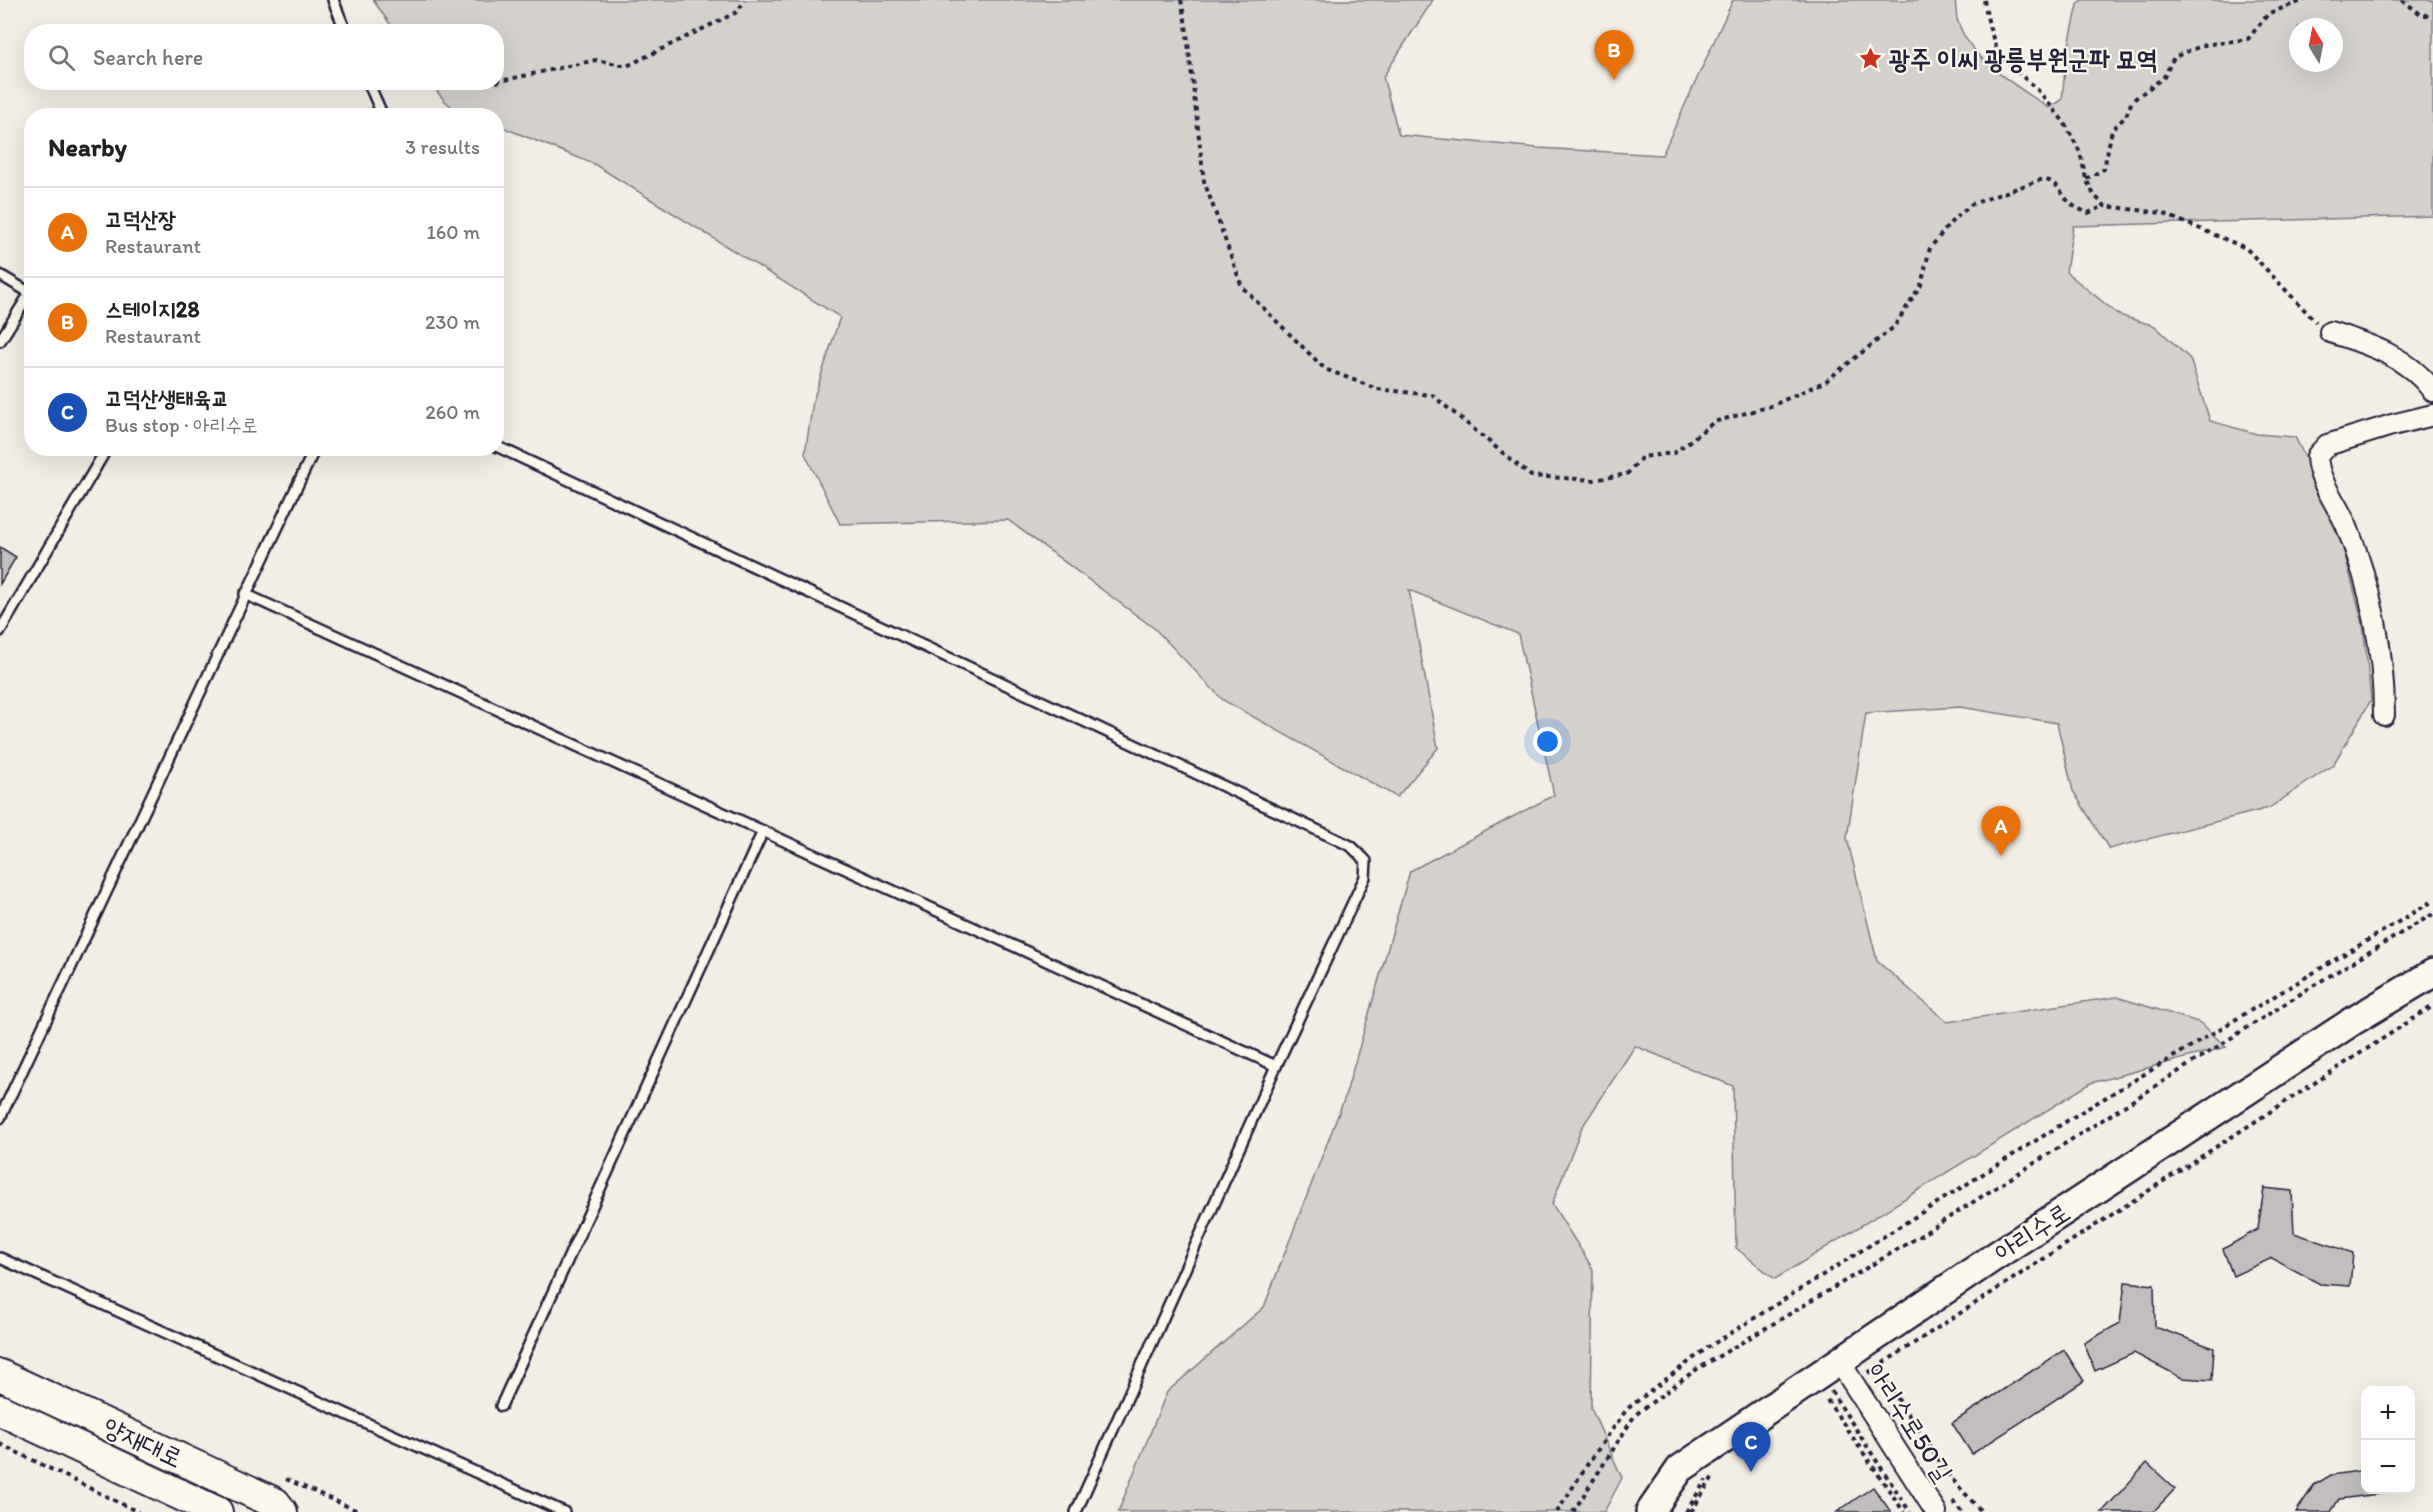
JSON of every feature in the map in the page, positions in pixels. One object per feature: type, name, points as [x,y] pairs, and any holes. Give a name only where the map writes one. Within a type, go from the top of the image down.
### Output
[{"type":"main road","name":"아리수로","points":[[1650,1512],[1680,1469],[1846,1372],[2353,1021],[2433,973]]},
{"type":"main road","name":"양재대로","points":[[0,1375],[275,1503],[282,1512]]},
{"type":"main road","name":"양재대로","points":[[0,1410],[217,1512]]},
{"type":"street","points":[[2330,332],[2360,341],[2394,356],[2421,375],[2433,391]]},
{"type":"street","points":[[2384,715],[2384,677],[2366,581],[2347,526],[2318,471],[2317,456],[2327,446],[2392,424],[2433,415]]},
{"type":"street","name":"아리수로50길","points":[[1846,1372],[1936,1512]]},
{"type":"lane","points":[[333,0],[343,24]]},
{"type":"lane","points":[[372,90],[379,108]]},
{"type":"lane","points":[[0,275],[24,290]]},
{"type":"lane","points":[[0,341],[24,305]]},
{"type":"lane","points":[[504,450],[1351,846],[1366,861],[1365,877],[1276,1066],[1076,1512]]},
{"type":"lane","points":[[0,631],[102,456]]},
{"type":"lane","points":[[0,1118],[311,456]]},
{"type":"lane","points":[[245,594],[1276,1066]]},
{"type":"lane","points":[[501,1406],[763,831]]},
{"type":"lane","points":[[0,1258],[564,1512]]},
{"type":"path","points":[[504,80],[596,60],[627,66],[737,12],[745,0]]},
{"type":"path","points":[[1181,0],[1204,181],[1242,287],[1324,369],[1377,389],[1432,395],[1531,476],[1594,480],[1627,474],[1642,457],[1674,453],[1714,422],[1771,406],[1826,381],[1894,327],[1921,285],[1930,248],[1953,220],[1972,204],[2040,180],[2055,183],[2075,207],[2088,213],[2105,206],[2162,213],[2246,248],[2313,320],[2330,332]]},
{"type":"path","points":[[1984,0],[1989,26],[1999,56],[2037,89],[2064,122],[2080,152],[2086,179],[2094,195],[2105,206]]},
{"type":"path","points":[[2086,179],[2104,169],[2112,130],[2126,116],[2132,101],[2164,77],[2175,57],[2204,45],[2248,39],[2269,13],[2305,0]]},
{"type":"path","points":[[2402,0],[2422,15],[2433,15]]},
{"type":"path","points":[[1557,1512],[1588,1462],[1627,1409],[1707,1348],[2078,1114],[2433,901]]},
{"type":"path","points":[[1573,1512],[1635,1415],[1694,1371],[1915,1239],[2316,984],[2433,914]]},
{"type":"path","points":[[1817,1406],[1834,1396],[1846,1372],[1877,1368],[2433,1006]]},
{"type":"path","points":[[1877,1368],[1951,1478],[1982,1512]]},
{"type":"path","points":[[1830,1391],[1910,1512]]},
{"type":"path","points":[[1827,1400],[1904,1512]]},
{"type":"path","points":[[0,1444],[138,1512]]},
{"type":"path","points":[[1691,1512],[1718,1469]]},
{"type":"shaded area","points":[[373,0],[1433,0],[1383,77],[1399,135],[1538,148],[1662,155],[1733,0],[1955,0],[1957,19],[1972,47],[1995,70],[2049,108],[2062,100],[2066,58],[2081,0],[2433,0],[2433,216],[2073,226],[2066,272],[2119,315],[2155,326],[2190,359],[2210,421],[2257,434],[2295,437],[2335,518],[2363,624],[2371,700],[2333,765],[2269,808],[2109,849],[2073,791],[2057,723],[1960,707],[1866,713],[1847,838],[1877,961],[1947,1022],[2117,997],[2201,1023],[2226,1047],[2091,1083],[1775,1279],[1736,1248],[1733,1086],[1635,1046],[1581,1129],[1552,1204],[1593,1269],[1591,1408],[1622,1478],[1604,1512],[1118,1512],[1167,1392],[1264,1307],[1345,1097],[1410,871],[1554,795],[1518,634],[1409,590],[1438,748],[1397,797],[1223,700],[1155,629],[1008,520],[840,524],[805,454],[813,401],[840,317],[594,164],[504,128],[504,108],[454,108],[436,90],[504,90],[504,24],[390,24]]},
{"type":"building","points":[[0,547],[16,557],[0,584]]},
{"type":"building","points":[[2264,1188],[2292,1191],[2294,1233],[2353,1253],[2350,1286],[2320,1284],[2272,1258],[2233,1276],[2223,1249],[2258,1229]]},
{"type":"building","points":[[2125,1282],[2154,1285],[2155,1327],[2214,1348],[2212,1380],[2182,1378],[2134,1353],[2095,1371],[2084,1343],[2120,1323]]},
{"type":"building","points":[[2064,1350],[2084,1381],[1972,1454],[1952,1423]]},
{"type":"building","points":[[2147,1463],[2175,1489],[2153,1512],[2102,1512]]},
{"type":"building","points":[[2361,1471],[2361,1494],[2378,1494],[2339,1499],[2331,1512],[2296,1512],[2314,1485],[2331,1475]]},
{"type":"building","points":[[1873,1487],[1891,1512],[1837,1512]]},
{"type":"place","name":"광주 이씨 광릉부원군파 묘역","points":[[1871,59]]},
{"type":"place","name":"스테이지28","points":[[1614,80]]},
{"type":"place","name":"고덕산장","points":[[2001,856]]},
{"type":"place","name":"고덕산생태육교","points":[[1751,1472]]}]
